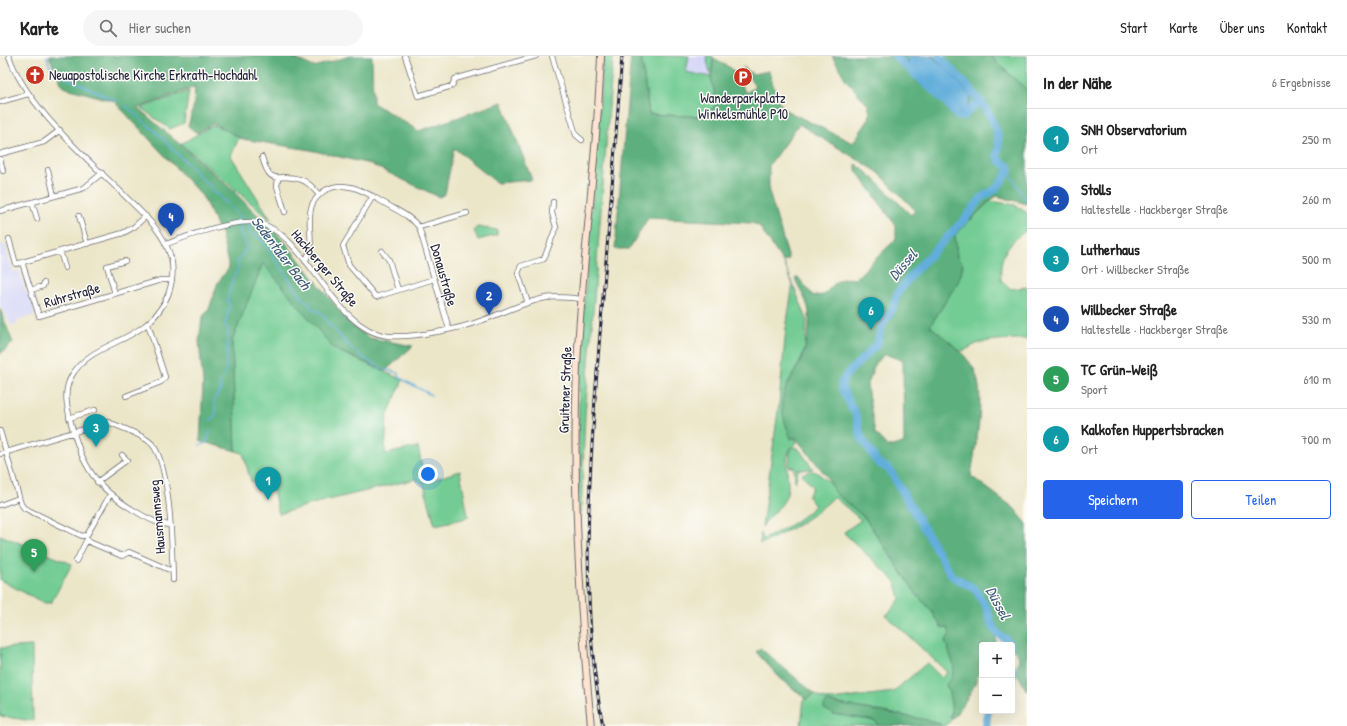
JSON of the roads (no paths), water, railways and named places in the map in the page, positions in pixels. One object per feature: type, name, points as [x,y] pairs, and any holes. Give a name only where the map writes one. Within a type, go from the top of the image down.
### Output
[{"type":"main road","name":"Gruitener Straße","points":[[592,726],[582,626],[576,527],[575,431],[582,299],[601,56]]},
{"type":"street","points":[[9,56],[20,81],[28,94],[60,130],[146,216],[166,244],[171,260],[172,280],[165,303],[157,315],[148,324],[133,335],[97,352],[77,368],[67,389],[66,403],[73,432],[85,466],[97,482],[110,495],[147,518],[161,524],[169,525]]},
{"type":"street","points":[[405,56],[418,96],[452,86],[455,79],[536,56]]},
{"type":"street","points":[[552,56],[576,135],[582,140]]},
{"type":"street","points":[[0,102],[28,94]]},
{"type":"street","points":[[0,154],[44,142],[60,130]]},
{"type":"street","points":[[262,157],[265,169],[270,175],[278,179],[286,177],[301,179],[310,185],[318,195]]},
{"type":"street","points":[[0,159],[3,171]]},
{"type":"street","points":[[48,170],[54,196]]},
{"type":"street","points":[[0,211],[84,188],[102,172]]},
{"type":"street","points":[[278,179],[277,186],[285,212]]},
{"type":"street","points":[[305,261],[311,251],[309,213],[312,203],[318,195],[328,189],[339,186],[352,187],[373,196],[410,217],[419,227],[467,213]]},
{"type":"street","points":[[373,196],[343,246],[349,265],[376,297],[434,279]]},
{"type":"street","points":[[32,202],[37,218]]},
{"type":"street","points":[[528,303],[518,272],[521,266],[544,259],[556,227],[552,213],[553,202]]},
{"type":"street","points":[[79,216],[87,244]]},
{"type":"street","points":[[22,262],[129,231],[146,216]]},
{"type":"street","name":"Hackberger Straße","points":[[166,244],[239,222],[264,224],[279,232],[305,261],[342,308],[356,321],[376,333],[387,336],[404,336],[449,329],[481,321],[528,303],[548,298],[582,299]]},
{"type":"street","name":"Donaustraße","points":[[419,227],[449,329]]},
{"type":"street","name":"Ruhrstraße","points":[[9,239],[16,264],[22,262],[39,316],[161,280],[172,280]]},
{"type":"street","name":"Ruhrstraße","points":[[60,251],[65,268]]},
{"type":"street","points":[[382,251],[389,260],[398,290]]},
{"type":"street","name":"Ruhrstraße","points":[[115,294],[107,266],[125,261]]},
{"type":"street","name":"Ruhrstraße","points":[[31,290],[43,286],[44,283]]},
{"type":"street","points":[[126,396],[161,382],[165,377],[148,324]]},
{"type":"street","points":[[69,418],[95,410]]},
{"type":"street","name":"Hausmannsweg","points":[[0,454],[108,422],[151,442],[156,449],[165,477],[173,580]]},
{"type":"street","points":[[0,431],[19,498],[24,508],[82,536],[87,535]]},
{"type":"street","points":[[97,482],[127,460],[122,455]]},
{"type":"street","points":[[76,561],[87,541],[87,535],[110,495]]},
{"type":"street","points":[[0,505],[19,498]]},
{"type":"street","points":[[87,541],[122,556],[130,552],[172,571]]},
{"type":"water","points":[[907,56],[931,56],[944,66],[971,96],[965,112],[961,113],[957,111],[909,65]]},
{"type":"waterway","name":"Sedentaler Bach","points":[[47,56],[49,65],[60,75],[117,101]]},
{"type":"waterway","points":[[895,56],[947,103],[957,116],[962,117],[982,102]]},
{"type":"waterway","name":"Düssel","points":[[939,56],[970,89],[989,115],[996,129],[999,143],[997,156],[999,160],[1009,167],[1009,171],[996,189],[982,197],[963,221],[913,273],[897,294],[892,310],[882,326],[877,344],[847,374],[842,382],[842,389],[856,415],[861,437],[878,463],[889,469],[952,576],[975,589],[987,609],[992,625],[997,633],[1008,642]]},
{"type":"waterway","name":"Sedentaler Bach","points":[[125,105],[156,132],[243,220]]},
{"type":"waterway","points":[[1009,171],[1027,203]]},
{"type":"waterway","name":"Sedentaler Bach","points":[[246,223],[249,227],[249,232],[261,239],[303,299],[309,303],[312,309],[319,311],[353,350],[363,358],[385,370],[398,373],[400,378],[431,395]]},
{"type":"waterway","points":[[210,421],[216,414],[214,400],[221,390],[219,386],[226,371],[228,329],[225,326],[230,304],[227,301],[233,278],[238,269],[238,261],[247,247],[240,234],[241,224]]},
{"type":"waterway","points":[[200,445],[206,443],[210,431]]},
{"type":"waterway","name":"Düssel","points":[[986,726],[988,714]]},
{"type":"railway","points":[[603,726],[591,632],[588,536],[595,393],[622,56]]},
{"type":"place","name":"Neuapostolische Kirche Erkrath-Hochdahl","points":[[35,75]]},
{"type":"place","name":"Wanderparkplatz Winkelsmühle P10","points":[[743,77]]},
{"type":"place","name":"Willbecker Straße","points":[[171,236]]},
{"type":"place","name":"Stolls","points":[[489,315]]},
{"type":"place","name":"Kalkofen Huppertsbracken","points":[[871,330]]},
{"type":"place","name":"Lutherhaus","points":[[96,447]]},
{"type":"place","name":"SNH Observatorium","points":[[268,500]]},
{"type":"place","name":"TC Grün-Weiß","points":[[34,572]]}]
